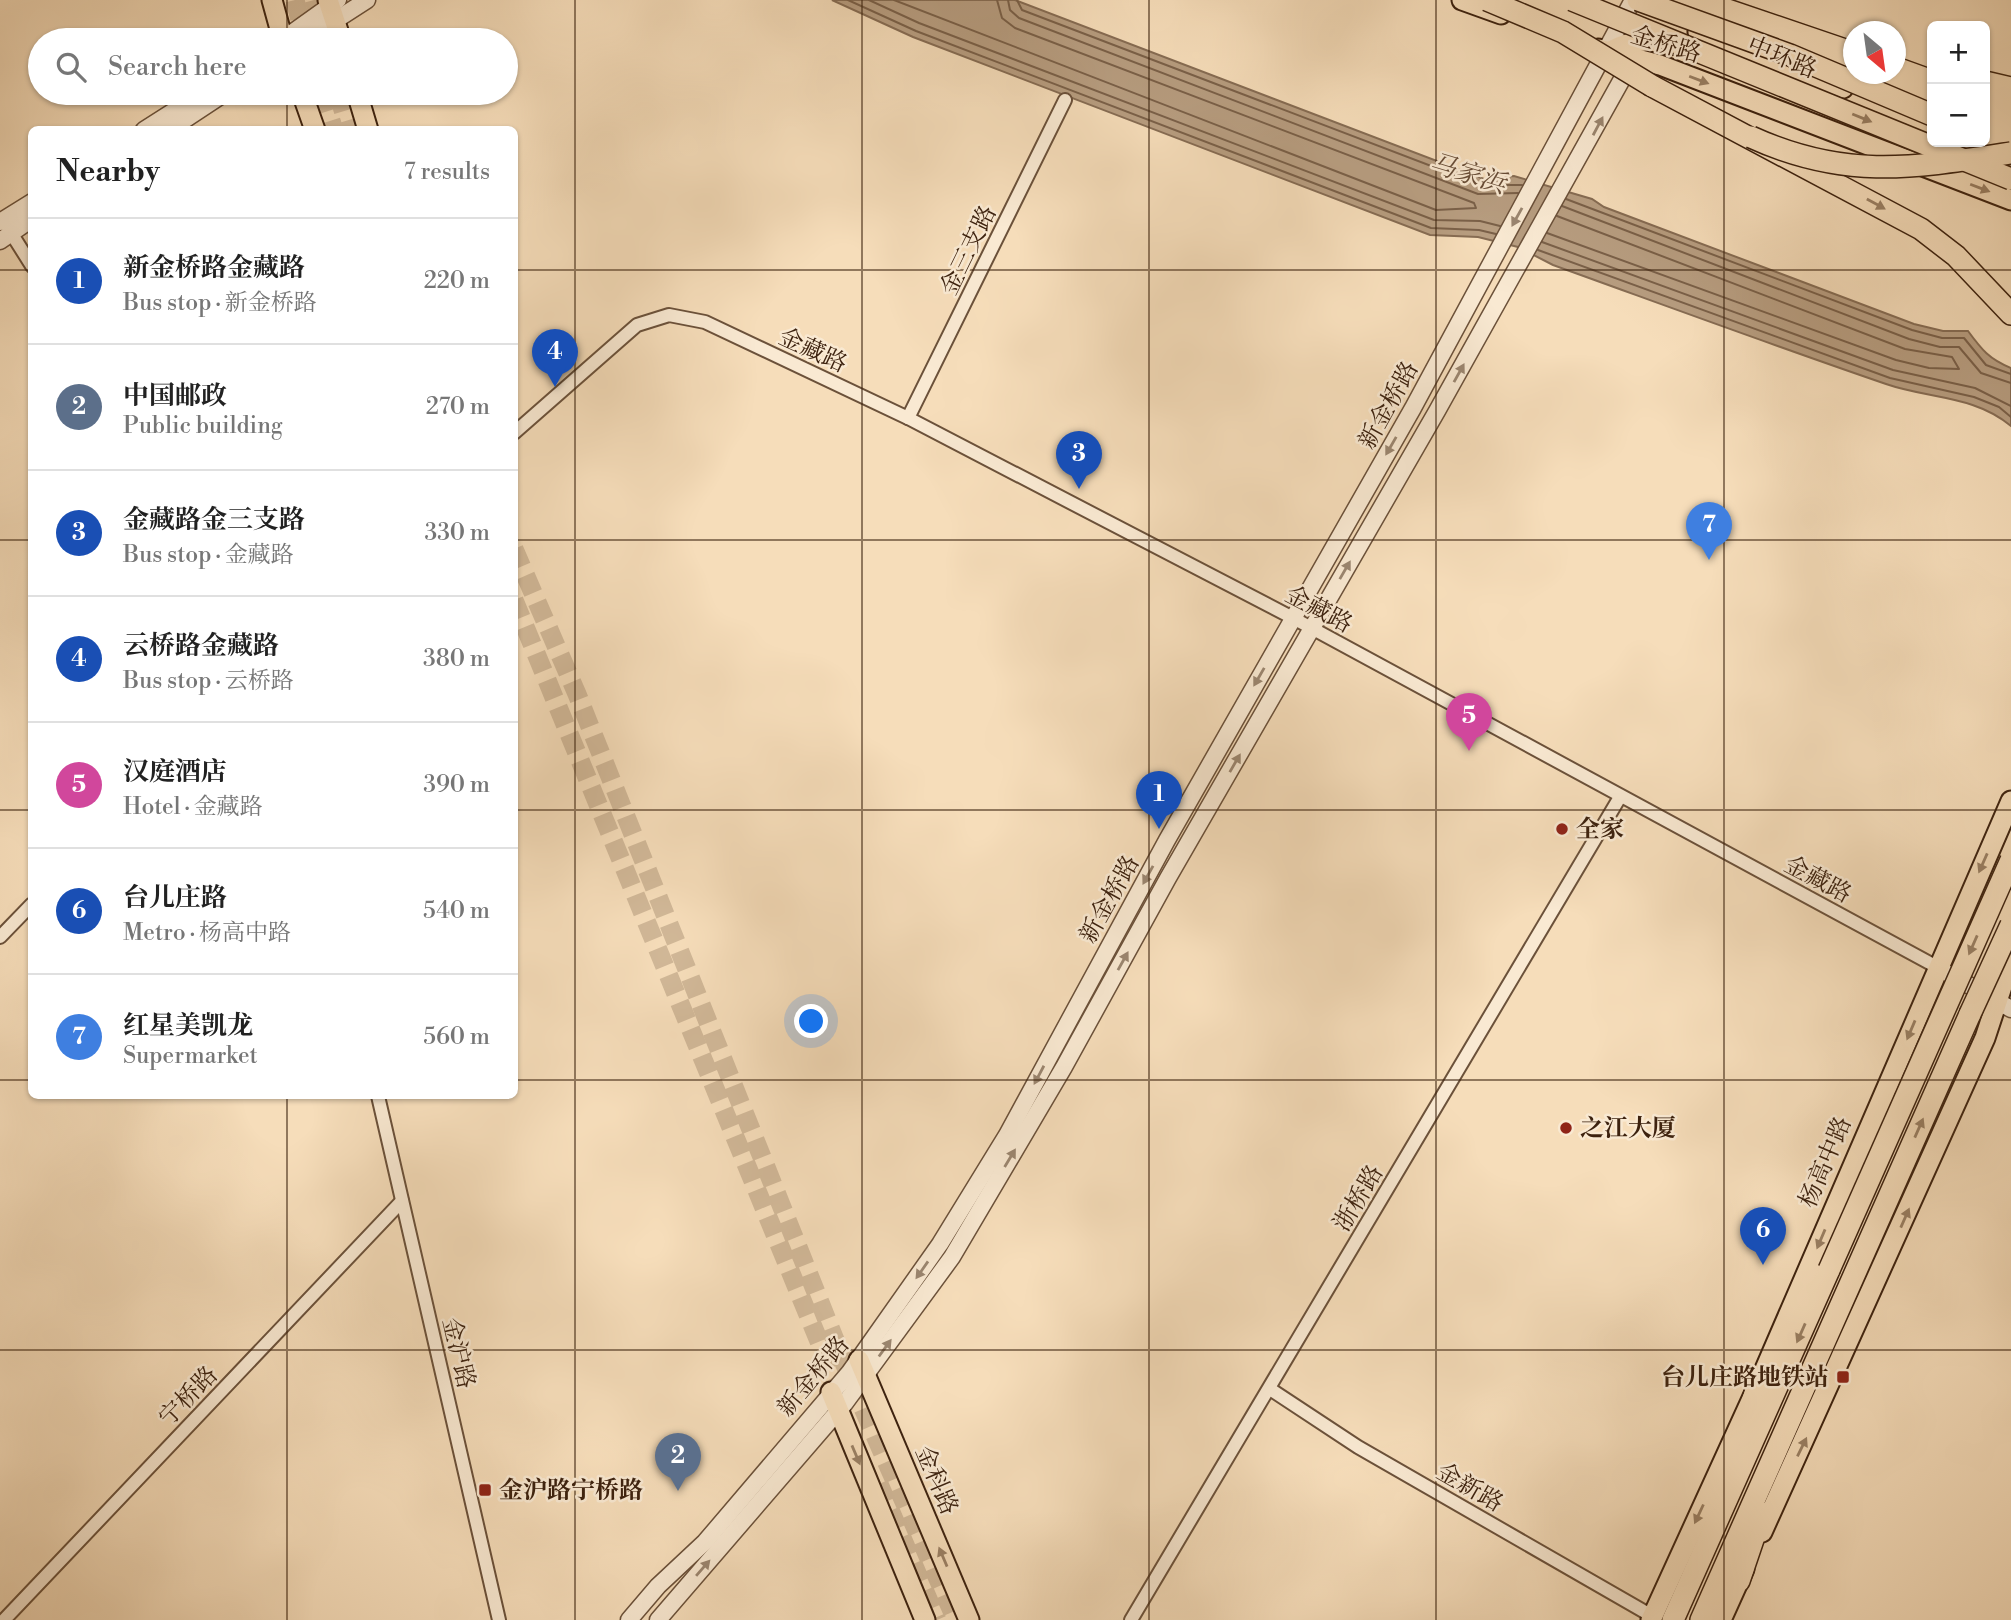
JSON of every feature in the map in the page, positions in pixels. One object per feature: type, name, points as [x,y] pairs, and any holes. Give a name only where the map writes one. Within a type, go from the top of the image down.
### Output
[{"type":"highway","points":[[1487,0],[1563,32],[1652,86],[1921,229],[1956,256],[2011,314]]},
{"type":"highway","name":"中环路","points":[[1572,0],[2011,179]]},
{"type":"highway","points":[[1698,0],[1843,53]]},
{"type":"highway","name":"中环路","points":[[1643,2],[1762,45],[1927,113]]},
{"type":"highway","points":[[1906,64],[1927,69]]},
{"type":"highway","points":[[1906,72],[1927,80]]},
{"type":"highway","points":[[1990,83],[2011,88]]},
{"type":"highway","points":[[1990,101],[2011,109]]},
{"type":"highway","points":[[1751,137],[1810,160],[1866,167],[1923,165],[2011,151]]},
{"type":"highway","points":[[1990,142],[2011,151]]},
{"type":"highway","name":"杨高中路","points":[[1659,1619],[1705,1548],[2011,858]]},
{"type":"highway","points":[[1701,1620],[2011,925]]},
{"type":"highway","points":[[1970,1014],[2011,939]]},
{"type":"highway","points":[[1739,1581],[1807,1381]]},
{"type":"highway","points":[[1705,1548],[1756,1390]]},
{"type":"main road","points":[[272,0],[279,28]]},
{"type":"main road","name":"金桥路","points":[[1462,0],[1608,52],[1660,65],[2011,200]]},
{"type":"main road","name":"金桥路","points":[[1673,0],[1843,53]]},
{"type":"main road","name":"金桥路","points":[[1643,2],[1841,87],[1927,120]]},
{"type":"main road","points":[[332,7],[338,28]]},
{"type":"main road","points":[[1608,52],[1625,43],[1660,41],[1788,90],[1841,87]]},
{"type":"main road","points":[[1892,84],[1927,97]]},
{"type":"main road","points":[[306,105],[314,126]]},
{"type":"main road","points":[[361,105],[367,126]]},
{"type":"main road","points":[[1990,121],[2011,129]]},
{"type":"main road","name":"杨高中路","points":[[1659,1619],[1937,967],[2011,801]]},
{"type":"main road","points":[[1721,1620],[1985,1038],[2004,1005],[2011,959]]},
{"type":"main road","name":"金科路","points":[[862,1367],[969,1620]]},
{"type":"main road","points":[[831,1392],[925,1620]]},
{"type":"street","points":[[300,28],[332,7],[367,0]]},
{"type":"street","name":"新金桥路","points":[[658,1620],[837,1412],[862,1367],[1007,1135],[1608,52],[1643,2]]},
{"type":"street","name":"新金桥路","points":[[629,1620],[658,1586],[705,1542],[831,1392],[862,1367],[952,1257],[1064,1067],[1565,186],[1634,59],[1642,40],[1643,2]]},
{"type":"street","points":[[315,28],[332,7]]},
{"type":"street","name":"金三支路","points":[[908,418],[1065,100]]},
{"type":"street","points":[[150,126],[183,105]]},
{"type":"street","points":[[175,126],[207,105]]},
{"type":"street","points":[[3,226],[28,205]]},
{"type":"street","points":[[3,226],[28,220]]},
{"type":"street","points":[[3,226],[28,260]]},
{"type":"street","name":"金藏路","points":[[518,429],[621,336],[637,325],[668,315],[705,322],[908,418],[1293,618],[1937,967]]},
{"type":"street","name":"浙桥路","points":[[1131,1620],[1620,797]]},
{"type":"street","points":[[0,937],[28,908]]},
{"type":"street","points":[[1937,967],[2004,1005]]},
{"type":"street","name":"金沪路","points":[[379,1099],[499,1620]]},
{"type":"street","name":"宁桥路","points":[[5,1620],[402,1201]]},
{"type":"street","name":"金新路","points":[[1270,1389],[1358,1447],[1659,1619]]},
{"type":"water","name":"马家浜","points":[[832,0],[1015,0],[1484,179],[1514,176],[1592,199],[1604,207],[1914,324],[1943,331],[1968,331],[1987,353],[2011,368],[2011,426],[1982,408],[1902,389],[1844,370],[1553,265],[1518,247],[1478,237],[1430,235],[913,37]]},
{"type":"tunnel","points":[[295,0],[302,28]]},
{"type":"tunnel","points":[[314,0],[322,28]]},
{"type":"tunnel","points":[[326,105],[333,126]]},
{"type":"tunnel","points":[[342,105],[348,126]]},
{"type":"tunnel","points":[[518,558],[577,694],[855,1390],[956,1620]]},
{"type":"tunnel","points":[[518,610],[844,1402]]},
{"type":"tunnel","points":[[879,1484],[937,1620]]},
{"type":"place","name":"云桥路金藏路","points":[[555,387]]},
{"type":"place","name":"金藏路金三支路","points":[[1079,489]]},
{"type":"place","name":"红星美凯龙","points":[[1709,560]]},
{"type":"place","name":"汉庭酒店","points":[[1469,751]]},
{"type":"place","name":"新金桥路金藏路","points":[[1159,829]]},
{"type":"place","name":"全家","points":[[1562,829]]},
{"type":"place","name":"之江大厦","points":[[1566,1128]]},
{"type":"place","name":"台儿庄路","points":[[1763,1265]]},
{"type":"place","name":"台儿庄路地铁站","points":[[1843,1377]]},
{"type":"place","name":"金沪路宁桥路","points":[[485,1490]]},
{"type":"place","name":"中国邮政","points":[[678,1491]]}]
